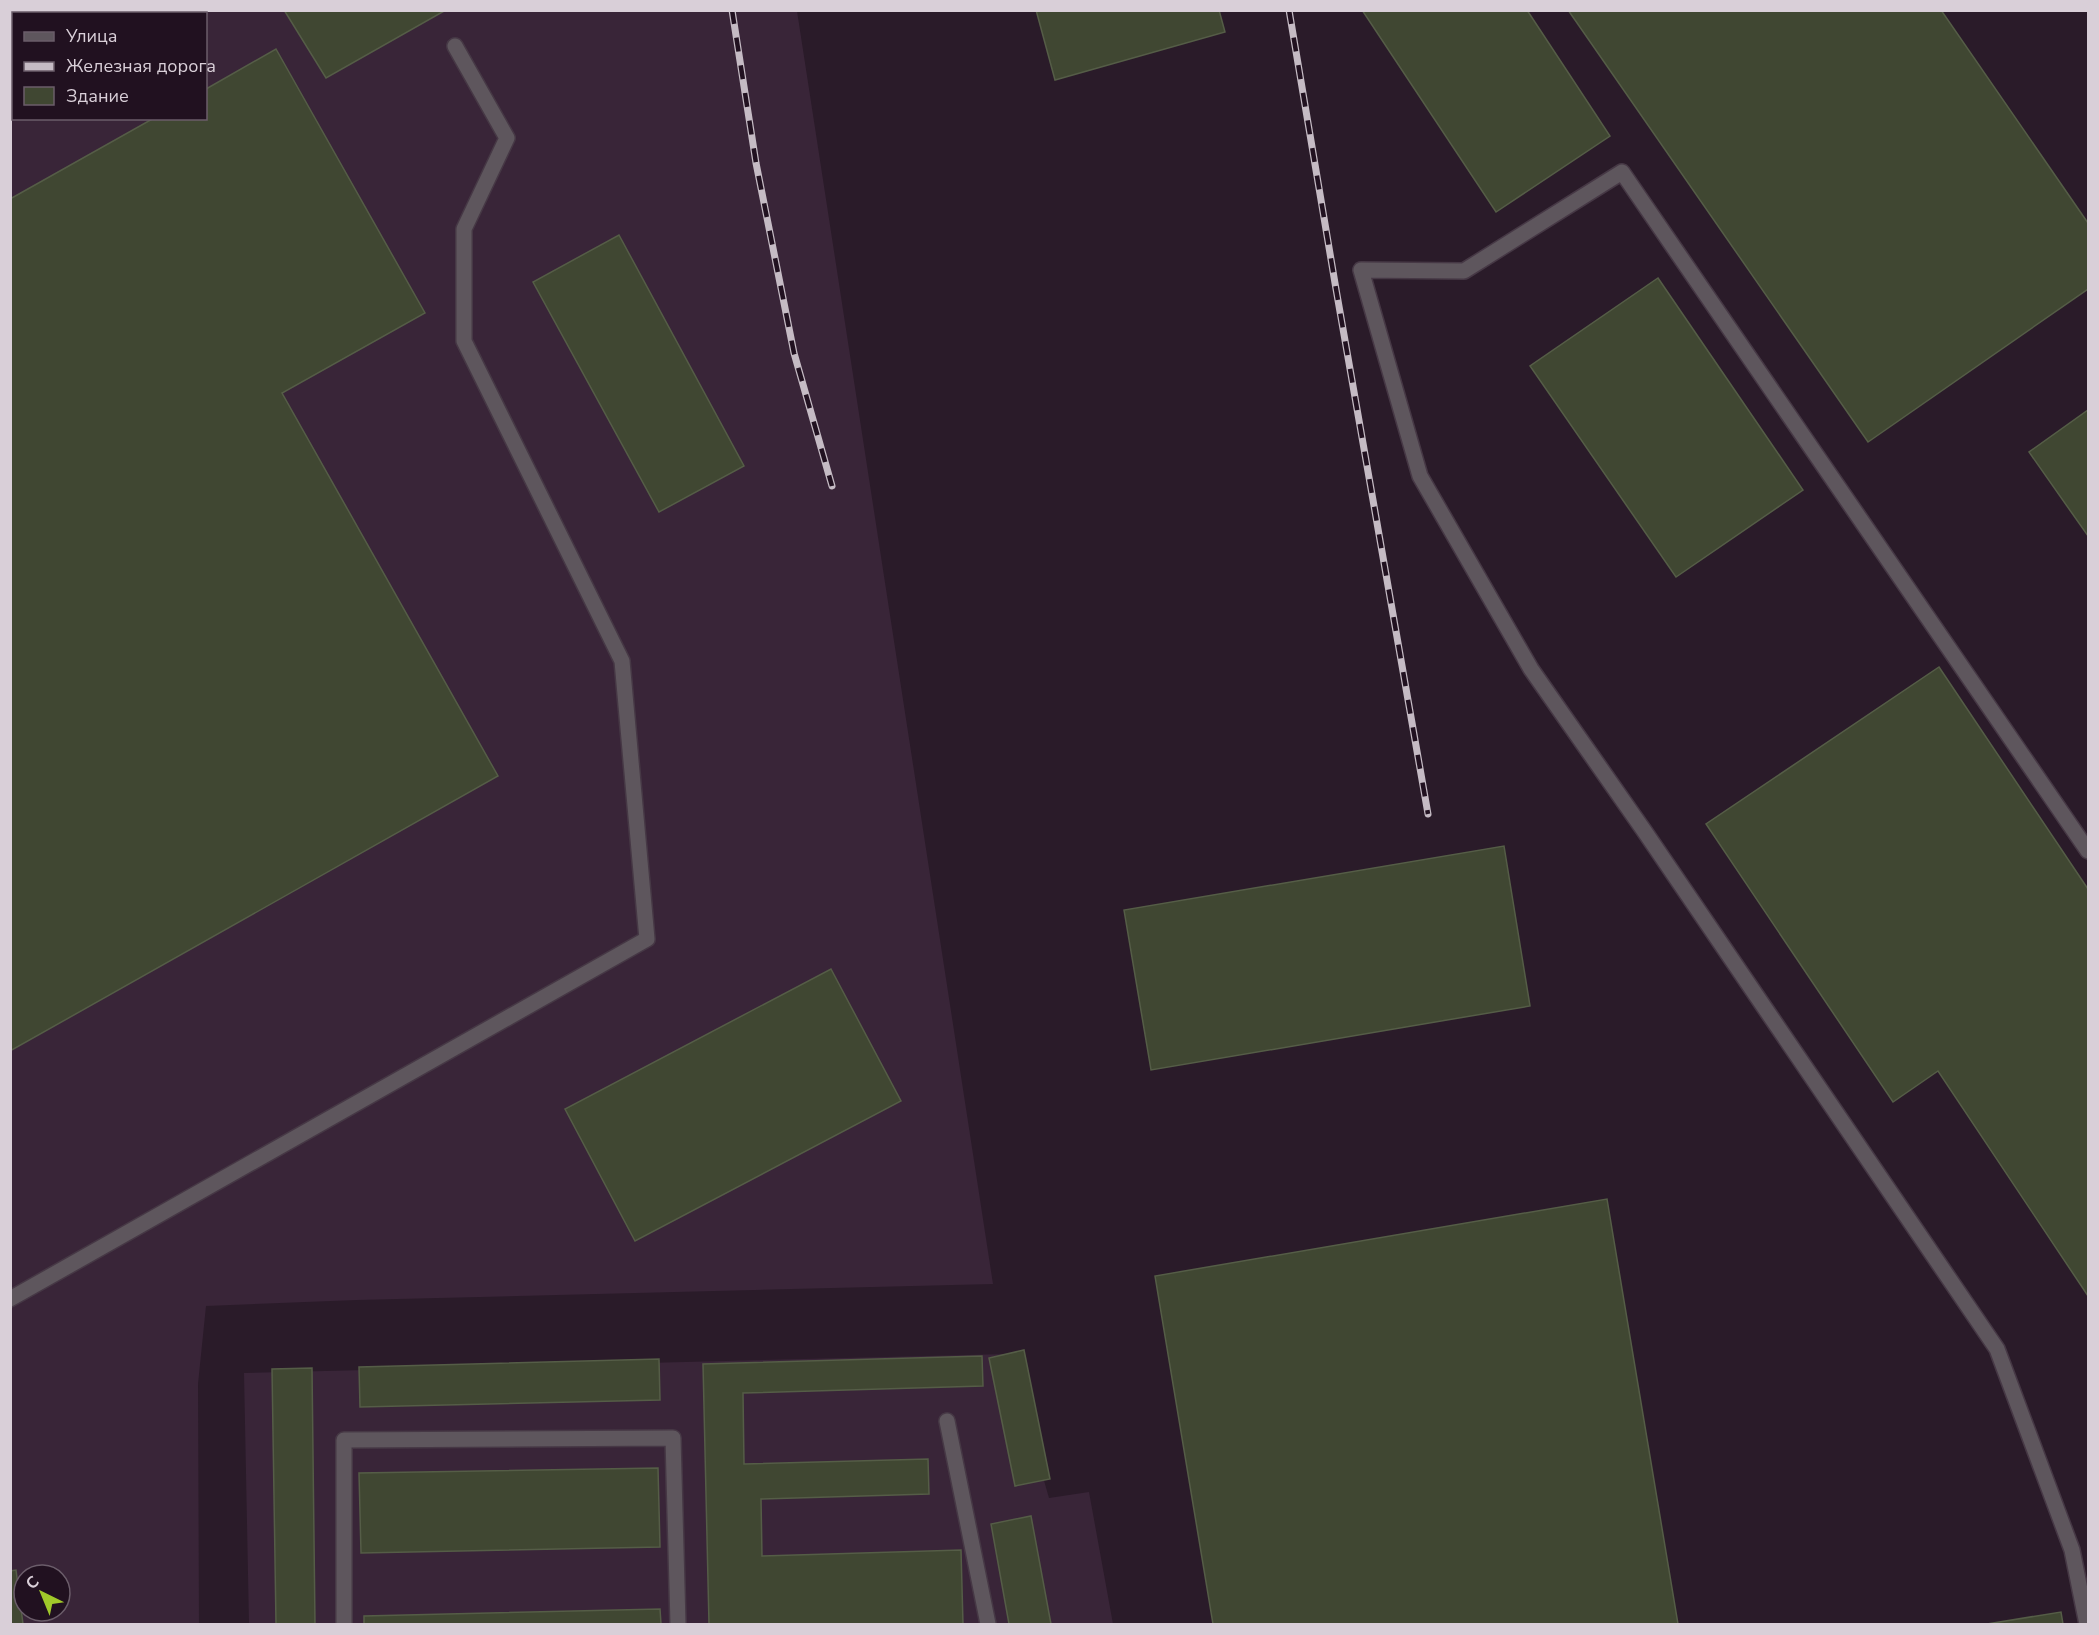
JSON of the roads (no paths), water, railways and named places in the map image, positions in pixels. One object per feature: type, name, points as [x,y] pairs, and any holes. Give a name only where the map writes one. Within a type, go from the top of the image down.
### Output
[{"type":"street","points":[[10,1299],[647,939],[621,661],[464,341],[464,229],[507,138],[455,46]]},
{"type":"street","points":[[2087,1624],[2072,1551],[1997,1349],[1652,842],[1531,669],[1420,476],[1360,270],[1464,271],[1622,172],[2088,851]]},
{"type":"street","points":[[947,1421],[988,1624]]},
{"type":"street","points":[[344,1624],[344,1440],[662,1438],[673,1438],[678,1624]]},
{"type":"railway","points":[[732,10],[756,163],[794,353],[832,486]]},
{"type":"railway","points":[[1289,10],[1428,814]]}]
